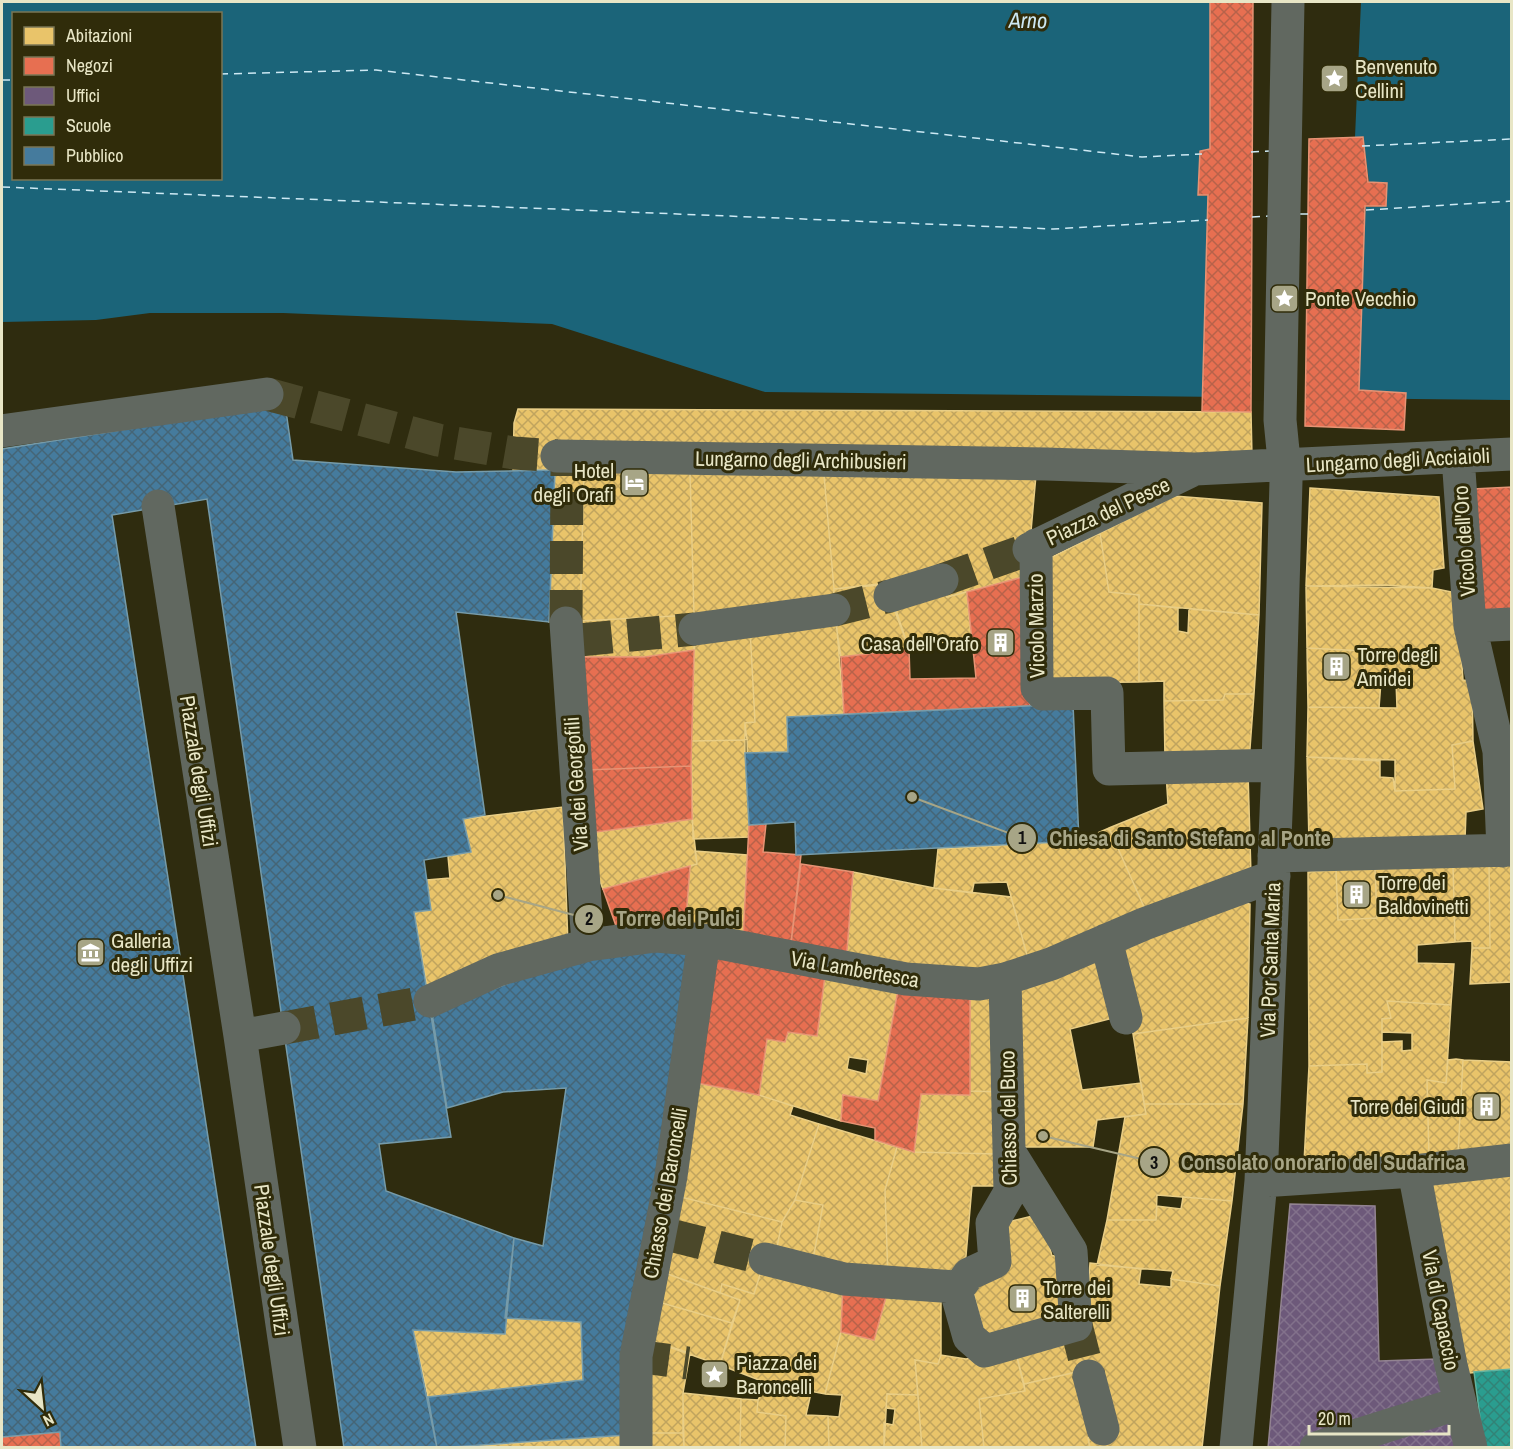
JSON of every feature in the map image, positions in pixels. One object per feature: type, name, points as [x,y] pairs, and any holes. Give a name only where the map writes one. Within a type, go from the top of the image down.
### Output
[{"type":"street","points":[[1282,440],[1288,2]]},
{"type":"street","points":[[2,431],[267,394]]},
{"type":"street","name":"Lungarno degli Acciaioli","points":[[1282,440],[1458,457],[1512,454]]},
{"type":"street","name":"Piazza del Pesce","points":[[1033,552],[1195,469],[1282,440]]},
{"type":"street","name":"Via Por Santa Maria","points":[[1236,1448],[1261,1181],[1278,765],[1282,440]]},
{"type":"street","name":"Vicolo dell'Oro","points":[[1458,457],[1470,626],[1498,751],[1507,851]]},
{"type":"street","name":"Lungarno degli Archibusieri","points":[[564,461],[1046,464]]},
{"type":"street","name":"Piazza del Pesce","points":[[1046,464],[1195,469]]},
{"type":"street","name":"Piazzale degli Uffizi","points":[[158,506],[240,1036],[300,1448]]},
{"type":"street","name":"Vicolo Marzio","points":[[1033,552],[1037,688],[1043,694],[1107,693],[1109,769],[1278,765]]},
{"type":"street","points":[[890,596],[942,580]]},
{"type":"street","points":[[695,629],[834,610]]},
{"type":"street","name":"Vicolo dell'Oro","points":[[1470,626],[1512,624]]},
{"type":"street","name":"Via dei Georgofili","points":[[570,634],[588,945]]},
{"type":"street","name":"Via Lambertesca","points":[[430,1001],[498,970],[588,945],[656,936],[704,940],[906,979],[967,984],[1005,979],[1051,964],[1274,866],[1507,851]]},
{"type":"street","name":"Chiasso dei Baroncelli","points":[[636,1448],[636,1356],[665,1235],[704,940]]},
{"type":"street","points":[[1106,940],[1126,1018]]},
{"type":"street","name":"Chiasso del Buco","points":[[955,1287],[960,1286],[969,1274],[995,1262],[992,1223],[1010,1192],[1005,979]]},
{"type":"street","points":[[240,1036],[284,1028]]},
{"type":"street","points":[[765,1259],[844,1279],[955,1287],[969,1337],[985,1351],[1077,1325],[1071,1251],[1010,1153]]},
{"type":"street","points":[[1261,1181],[1512,1160]]},
{"type":"street","name":"Via di Capaccio","points":[[1433,1165],[1460,1403],[1471,1448]]},
{"type":"street","points":[[1089,1376],[1102,1429]]},
{"type":"street","points":[[1316,1448],[1460,1403]]},
{"type":"water","name":"Arno","points":[[2,2],[1511,2],[1511,400],[765,392],[552,324],[283,313],[150,313],[96,320],[2,322]]},
{"type":"pier","name":"Ponte Vecchio","points":[[1210,2],[1361,2],[1355,137],[1363,137],[1369,182],[1387,183],[1386,206],[1365,207],[1359,390],[1406,393],[1406,402],[1202,400],[1208,196],[1198,195],[1200,151],[1210,149]]},
{"type":"building: Abitazioni","points":[[518,409],[1251,412],[1252,457],[513,470],[514,423]]},
{"type":"building: Abitazioni","points":[[555,470],[584,470],[580,621],[566,623],[549,622]]},
{"type":"building: Abitazioni","points":[[584,470],[690,472],[694,615],[580,621]]},
{"type":"building: Abitazioni","points":[[690,472],[824,475],[834,589],[833,605],[694,615]]},
{"type":"building: Abitazioni","points":[[824,475],[1036,475],[1027,576],[947,597],[942,580],[834,589]]},
{"type":"building: Abitazioni","points":[[1310,488],[1439,497],[1444,568],[1433,570],[1432,588],[1306,586]]},
{"type":"building: Abitazioni","points":[[1174,496],[1262,503],[1259,615],[1139,604],[1139,595],[1109,592],[1100,533]]},
{"type":"building: Abitazioni","points":[[1100,533],[1109,592],[1139,595],[1139,682],[1041,683],[1040,563]]},
{"type":"building: Abitazioni","points":[[887,583],[909,649],[841,657],[833,605],[834,589]]},
{"type":"building: Abitazioni","points":[[1385,585],[1432,588],[1457,593],[1463,680],[1472,681],[1473,741],[1452,745],[1455,789],[1395,791],[1395,760],[1307,757],[1308,707],[1397,708],[1396,681],[1364,681],[1365,651],[1307,648],[1306,586]]},
{"type":"building: Abitazioni","points":[[945,591],[947,597],[967,592],[971,637],[909,649],[893,606]]},
{"type":"building: Abitazioni","points":[[1139,604],[1178,608],[1178,631],[1188,633],[1189,609],[1259,615],[1254,694],[1225,694],[1223,700],[1164,701],[1164,681],[1139,682]]},
{"type":"building: Abitazioni","points":[[694,615],[694,650],[644,657],[579,657],[580,621]]},
{"type":"building: Abitazioni","points":[[836,618],[844,714],[787,717],[788,752],[745,753],[745,723],[755,722],[750,629]]},
{"type":"building: Abitazioni","points":[[750,629],[755,722],[745,723],[747,740],[691,741],[695,637]]},
{"type":"building: Abitazioni","name":"Torre degli Amidei","points":[[1307,648],[1365,651],[1364,681],[1381,681],[1379,708],[1308,707]]},
{"type":"building: Abitazioni","points":[[1225,694],[1254,694],[1249,762],[1165,759],[1164,701],[1223,700]]},
{"type":"building: Abitazioni","points":[[747,740],[749,837],[693,839],[691,741]]},
{"type":"building: Abitazioni","points":[[1473,741],[1483,809],[1466,812],[1465,840],[1309,842],[1307,757],[1380,761],[1380,777],[1393,778],[1395,791],[1455,789],[1452,745]]},
{"type":"building: Abitazioni","points":[[1248,772],[1251,875],[1148,916],[1109,828],[1168,804],[1166,773]]},
{"type":"building: Abitazioni","points":[[563,807],[568,945],[428,992],[414,912],[431,910],[427,880],[450,878],[448,856],[471,852],[463,819]]},
{"type":"building: Abitazioni","points":[[692,819],[697,864],[603,889],[588,851],[589,833]]},
{"type":"building: Abitazioni","points":[[1109,828],[1148,916],[1030,966],[1007,882],[974,883],[972,893],[934,888],[938,849],[1079,841]]},
{"type":"building: Abitazioni","points":[[695,851],[747,855],[743,940],[685,930],[690,866],[697,864]]},
{"type":"building: Abitazioni","points":[[1512,862],[1512,982],[1470,984],[1472,948],[1490,948],[1489,863]]},
{"type":"building: Abitazioni","points":[[1489,863],[1490,948],[1472,948],[1472,941],[1455,942],[1453,865]]},
{"type":"building: Abitazioni","points":[[1453,865],[1455,942],[1417,945],[1417,963],[1454,964],[1451,1005],[1387,1001],[1391,1018],[1382,1019],[1382,1072],[1367,1073],[1367,1064],[1309,1066],[1308,872],[1336,870],[1338,920],[1377,918],[1375,869]]},
{"type":"building: Abitazioni","name":"Torre dei Baldovinetti","points":[[1375,869],[1377,918],[1338,920],[1336,870]]},
{"type":"building: Abitazioni","points":[[853,872],[934,888],[1011,897],[1030,966],[948,972],[846,963]]},
{"type":"building: Abitazioni","points":[[1224,898],[1250,904],[1248,1018],[1133,1034],[1109,945]]},
{"type":"building: Abitazioni","points":[[1107,953],[1121,1016],[1070,1029],[1082,1090],[1141,1083],[1146,1114],[1097,1120],[1093,1147],[1016,1147],[1012,987]]},
{"type":"building: Abitazioni","points":[[825,975],[898,990],[878,1101],[843,1095],[841,1121],[759,1095],[767,1039],[785,1042],[788,1032],[817,1036]],"holes":[[[849,1057],[868,1060],[866,1074],[847,1069]]]},
{"type":"building: Abitazioni","points":[[970,996],[1000,997],[1003,1092],[969,1091]]},
{"type":"building: Abitazioni","points":[[1387,1001],[1451,1005],[1446,1083],[1427,1080],[1429,1157],[1304,1163],[1309,1066],[1367,1064],[1367,1073],[1382,1072],[1382,1042],[1402,1041],[1402,1051],[1412,1050],[1412,1033],[1382,1032],[1382,1019],[1391,1018]]},
{"type":"building: Abitazioni","points":[[1248,1018],[1243,1104],[1144,1104],[1133,1034]]},
{"type":"building: Abitazioni","points":[[1448,1060],[1463,1060],[1458,1155],[1429,1157],[1427,1080],[1446,1083]]},
{"type":"building: Abitazioni","name":"Torre dei Giudi","points":[[1463,1060],[1512,1062],[1512,1150],[1458,1155]]},
{"type":"building: Abitazioni","points":[[692,1082],[759,1095],[793,1106],[790,1115],[819,1124],[795,1200],[782,1222],[677,1196]]},
{"type":"building: Abitazioni","points":[[969,1091],[1003,1092],[998,1154],[914,1152],[921,1094],[970,1095]]},
{"type":"building: Abitazioni","points":[[1144,1104],[1243,1104],[1232,1201],[1157,1195],[1156,1220],[1107,1220],[1125,1117],[1146,1114]]},
{"type":"building: Abitazioni","points":[[819,1124],[897,1147],[885,1190],[888,1279],[812,1265],[823,1205],[795,1200]]},
{"type":"building: Abitazioni","points":[[897,1147],[914,1152],[998,1154],[999,1186],[972,1186],[964,1279],[888,1279],[885,1190]]},
{"type":"building: Abitazioni","points":[[1512,1172],[1512,1369],[1459,1374],[1426,1183]]},
{"type":"building: Abitazioni","points":[[677,1196],[782,1222],[775,1257],[763,1265],[754,1294],[722,1284],[720,1293],[662,1272]]},
{"type":"building: Abitazioni","points":[[1183,1197],[1232,1201],[1220,1286],[1171,1279],[1173,1271],[1097,1265],[1107,1220],[1156,1220],[1157,1206],[1181,1209]]},
{"type":"building: Abitazioni","points":[[795,1200],[823,1205],[812,1265],[775,1257],[782,1222]]},
{"type":"building: Abitazioni","name":"Torre dei Salterelli","points":[[1041,1214],[1052,1256],[1057,1255],[1074,1324],[987,1345],[969,1275],[995,1225]]},
{"type":"building: Abitazioni","points":[[1090,1263],[1141,1269],[1139,1284],[1171,1287],[1171,1279],[1220,1286],[1202,1448],[1090,1448],[1088,1438],[1097,1435],[1081,1371],[1024,1384],[1015,1349],[1085,1329]]},
{"type":"building: Abitazioni","points":[[763,1265],[843,1284],[841,1332],[825,1394],[767,1383],[720,1365],[740,1300],[720,1293],[722,1284],[754,1294]]},
{"type":"building: Abitazioni","points":[[662,1272],[740,1300],[732,1323],[655,1301]]},
{"type":"building: Abitazioni","points":[[889,1286],[941,1295],[941,1355],[938,1364],[915,1360],[918,1395],[887,1394],[884,1448],[829,1448],[828,1416],[839,1417],[842,1395],[825,1394],[841,1332],[874,1340]]},
{"type":"building: Abitazioni","points":[[655,1301],[732,1323],[720,1365],[646,1339]]},
{"type":"building: Abitazioni","points":[[505,1318],[581,1322],[583,1380],[428,1397],[413,1330],[505,1334]]},
{"type":"building: Abitazioni","points":[[646,1339],[690,1353],[683,1393],[683,1433],[642,1433]]},
{"type":"building: Abitazioni","points":[[1015,1349],[1025,1391],[979,1399],[984,1448],[922,1448],[915,1360],[938,1364],[941,1355],[966,1359]]},
{"type":"building: Abitazioni","points":[[1081,1371],[1097,1435],[1088,1438],[1090,1448],[984,1448],[979,1399],[1025,1391],[1024,1384]]},
{"type":"building: Abitazioni","points":[[767,1383],[811,1393],[806,1415],[828,1416],[829,1448],[785,1448],[786,1416],[757,1412],[758,1400]]},
{"type":"building: Abitazioni","points":[[683,1393],[741,1399],[740,1448],[684,1448]]},
{"type":"building: Abitazioni","points":[[887,1394],[918,1395],[922,1448],[884,1448],[884,1423],[893,1425],[895,1409],[886,1408]]},
{"type":"building: Abitazioni","points":[[741,1399],[758,1400],[757,1412],[786,1416],[785,1448],[740,1448]]},
{"type":"building: Abitazioni","points":[[642,1433],[683,1433],[684,1448],[642,1448]]},
{"type":"building: Abitazioni","points":[[626,1435],[627,1448],[451,1448]]},
{"type":"building: Negozi","points":[[1210,2],[1253,2],[1251,412],[1202,411],[1208,195],[1198,195],[1200,151],[1210,149]]},
{"type":"building: Negozi","points":[[1363,137],[1368,182],[1387,183],[1386,206],[1365,206],[1359,390],[1406,393],[1404,430],[1305,426],[1309,139]]},
{"type":"building: Negozi","points":[[1512,487],[1512,609],[1482,610],[1473,489]]},
{"type":"building: Negozi","name":"Casa dell'Orafo","points":[[1027,576],[1030,706],[844,714],[841,657],[909,649],[910,679],[976,678],[967,592]]},
{"type":"building: Negozi","points":[[694,650],[691,766],[586,770],[579,657],[644,657]]},
{"type":"building: Negozi","points":[[691,766],[692,819],[589,833],[586,770]]},
{"type":"building: Negozi","points":[[766,824],[763,852],[801,855],[790,951],[743,940],[749,825]]},
{"type":"building: Negozi","points":[[801,864],[853,872],[846,963],[790,951]]},
{"type":"building: Negozi","points":[[690,866],[685,930],[616,926],[603,889]]},
{"type":"building: Negozi","points":[[708,949],[825,975],[817,1036],[788,1032],[785,1042],[767,1039],[759,1095],[692,1082]]},
{"type":"building: Negozi","points":[[898,990],[970,996],[970,1095],[921,1094],[914,1152],[875,1140],[875,1128],[841,1121],[843,1095],[878,1101]]},
{"type":"building: Negozi","points":[[843,1284],[889,1286],[874,1340],[841,1332]]},
{"type":"building: Negozi","points":[[60,1432],[61,1448],[2,1448],[2,1437]]},
{"type":"building: Uffici","points":[[1290,1204],[1375,1206],[1379,1361],[1437,1359],[1463,1448],[1268,1448]]},
{"type":"building: Scuole","points":[[1512,1369],[1512,1448],[1484,1448],[1474,1372]]},
{"type":"building: Pubblico","name":"Galleria degli Uffizi","points":[[285,404],[293,460],[456,472],[555,470],[549,622],[456,612],[485,815],[463,819],[471,852],[424,860],[431,910],[414,912],[451,1137],[379,1144],[386,1191],[514,1238],[505,1334],[413,1330],[437,1448],[344,1448],[207,499],[112,515],[256,1448],[61,1448],[60,1432],[2,1437],[2,449]]},
{"type":"building: Pubblico","points":[[1073,704],[1079,841],[796,855],[795,822],[749,825],[745,753],[788,752],[787,717]]},
{"type":"building: Pubblico","points":[[698,946],[626,1435],[437,1448],[428,1397],[583,1380],[581,1322],[505,1318],[514,1238],[543,1246],[566,1088],[503,1092],[447,1108],[432,1013],[573,958]]},
{"type":"ferry route","points":[[222,74],[376,70],[1142,157],[1202,154]]},
{"type":"ferry route","points":[[2,80],[12,80]]},
{"type":"ferry route","points":[[1362,146],[1512,139]]},
{"type":"ferry route","points":[[1251,152],[1270,151]]},
{"type":"ferry route","points":[[2,187],[1053,229],[1208,220]]},
{"type":"ferry route","points":[[1366,210],[1512,201]]},
{"type":"ferry route","points":[[1300,214],[1310,214]]},
{"type":"ferry route","points":[[1252,217],[1268,216]]},
{"type":"tunnel","points":[[267,394],[438,440],[514,453],[557,456]]},
{"type":"tunnel","points":[[566,623],[567,470]]},
{"type":"tunnel","points":[[942,580],[1029,549]]},
{"type":"tunnel","points":[[834,610],[890,596]]},
{"type":"tunnel","points":[[579,640],[695,629]]},
{"type":"tunnel","points":[[284,1028],[430,1001]]},
{"type":"tunnel","points":[[670,1235],[765,1259]]},
{"type":"tunnel","points":[[1076,1325],[1089,1376]]},
{"type":"tunnel","points":[[636,1356],[688,1363]]},
{"type":"place","name":"Benvenuto Cellini","points":[[1334,78]]},
{"type":"place","name":"Ponte Vecchio","points":[[1284,298]]},
{"type":"place","name":"Hotel degli Orafi","points":[[635,482]]},
{"type":"place","name":"Casa dell'Orafo","points":[[1000,643]]},
{"type":"place","name":"Torre degli Amidei","points":[[1336,666]]},
{"type":"place","name":"Chiesa di Santo Stefano al Ponte","points":[[912,797]]},
{"type":"place","name":"Torre dei Baldovinetti","points":[[1357,894]]},
{"type":"place","name":"Torre dei Pulci","points":[[498,895]]},
{"type":"place","name":"Galleria degli Uffizi","points":[[90,952]]},
{"type":"place","name":"Torre dei Giudi","points":[[1486,1106]]},
{"type":"place","name":"Consolato onorario del Sudafrica","points":[[1043,1136]]},
{"type":"place","name":"Torre dei Salterelli","points":[[1022,1299]]},
{"type":"place","name":"Piazza dei Baroncelli","points":[[715,1374]]}]
